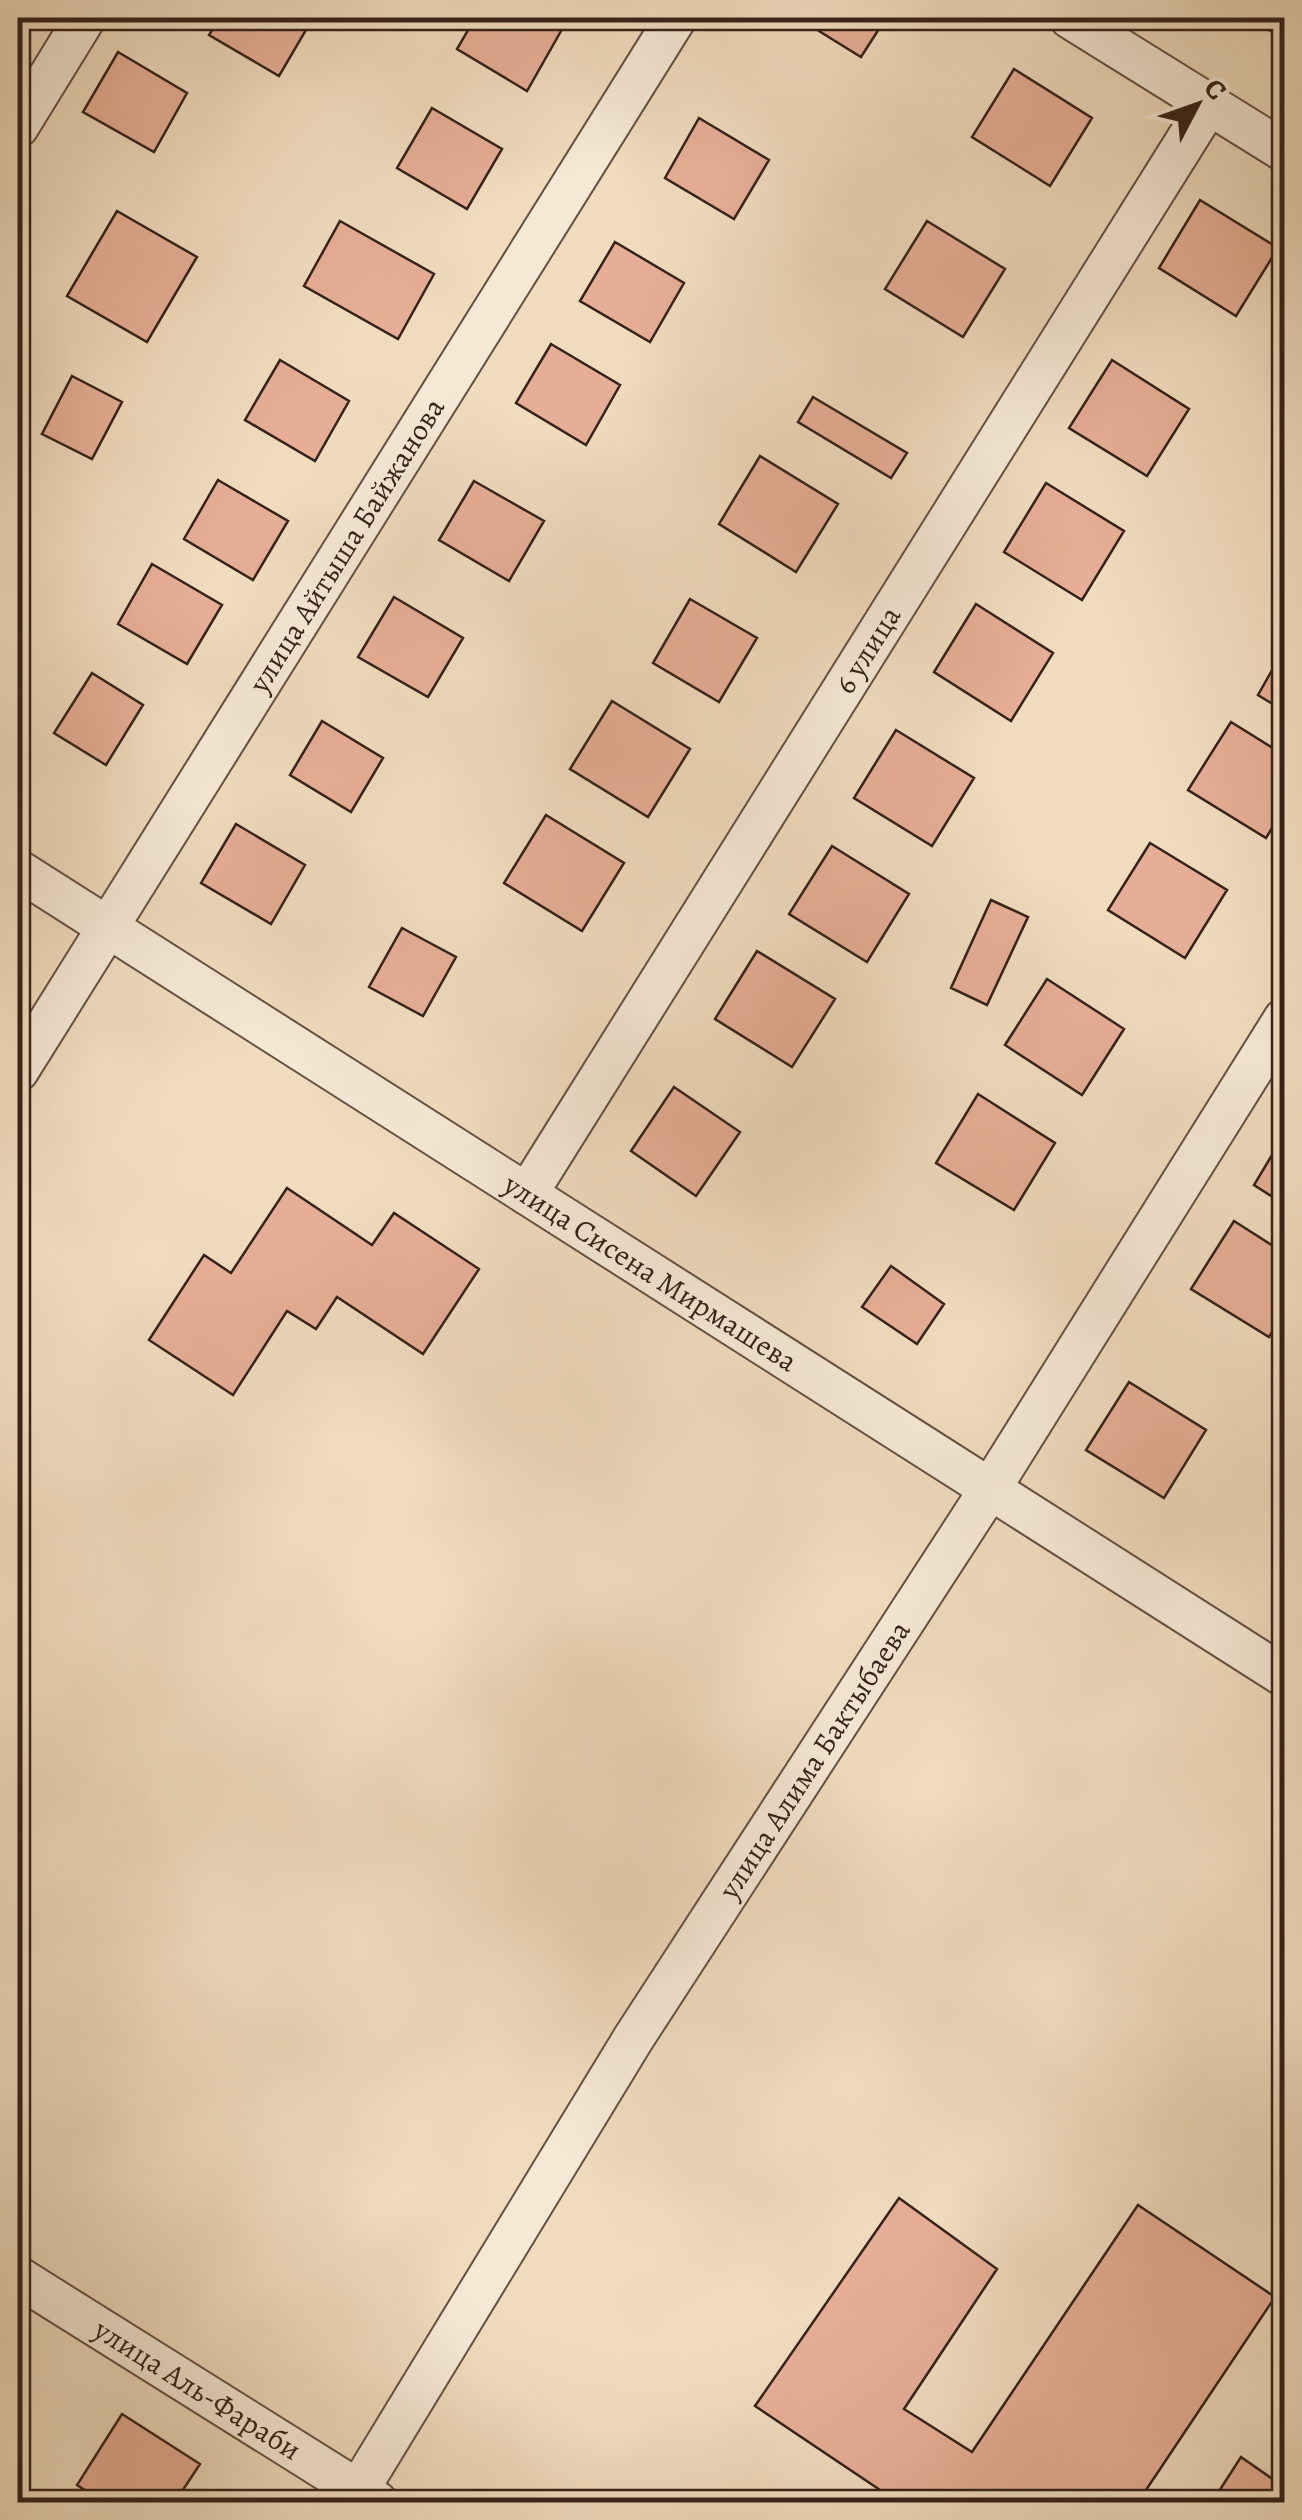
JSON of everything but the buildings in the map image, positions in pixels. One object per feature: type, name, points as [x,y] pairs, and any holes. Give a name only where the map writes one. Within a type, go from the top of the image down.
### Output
[{"type":"street","points":[[18,126],[85,18]]},
{"type":"street","name":"улица Айтыша Байжанова","points":[[18,1071],[676,18]]},
{"type":"street","points":[[1070,18],[1284,151]]},
{"type":"street","name":"6 улица","points":[[527,1194],[1209,104]]},
{"type":"street","name":"улица Сисена Мирмашева","points":[[18,870],[1284,1676]]},
{"type":"street","name":"улица Алима Бактыбаева","points":[[362,2498],[632,2038],[990,1489],[1284,1019]]},
{"type":"street","name":"улица Аль-Фараби","points":[[18,2276],[362,2498]]}]
